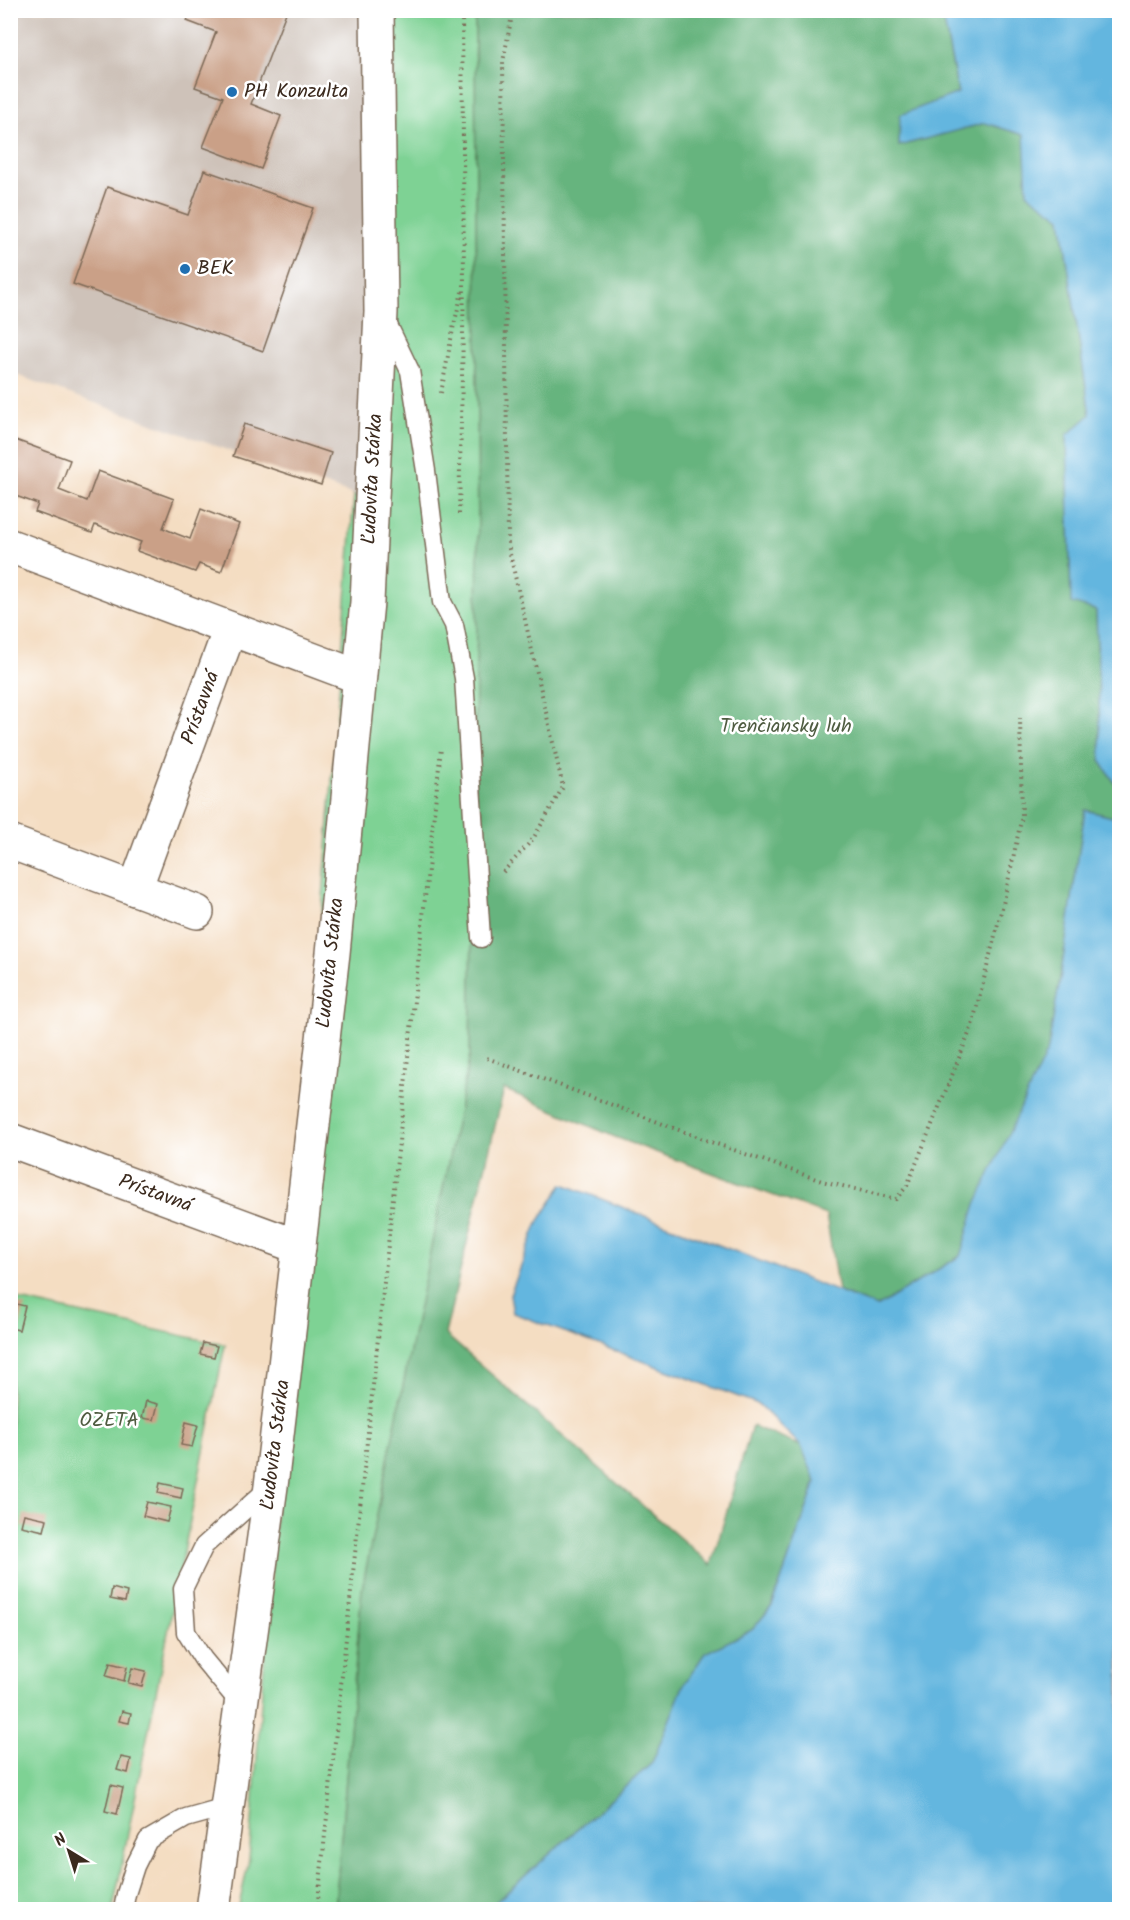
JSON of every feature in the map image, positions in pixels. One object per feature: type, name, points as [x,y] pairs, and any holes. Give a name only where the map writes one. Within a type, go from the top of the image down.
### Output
[{"type":"street","name":"Ľudovíta Stárka","points":[[213,1910],[271,1486],[333,953],[368,590],[381,312],[377,10]]},
{"type":"street","points":[[10,546],[359,677]]},
{"type":"street","name":"Prístavná","points":[[135,889],[230,629]]},
{"type":"street","points":[[10,842],[198,912]]},
{"type":"street","name":"Prístavná","points":[[10,1140],[299,1247]]},
{"type":"lane","points":[[381,312],[410,370],[426,471],[442,602],[454,625],[464,678],[481,938]]},
{"type":"lane","points":[[242,1706],[203,1659],[186,1632],[183,1589],[204,1546],[271,1486]]},
{"type":"lane","points":[[123,1910],[135,1866],[148,1840],[186,1818],[229,1806]]},
{"type":"path","points":[[458,521],[464,285],[462,10]]},
{"type":"path","points":[[500,882],[503,870],[533,839],[563,787],[508,545],[504,62],[513,10]]},
{"type":"path","points":[[487,1058],[811,1177],[896,1199],[907,1186],[972,1026],[1005,896],[1022,816],[1020,718]]},
{"type":"path","points":[[317,1910],[442,743]]},
{"type":"shaded area","points":[[11,11],[394,11],[394,166],[385,511],[354,495],[11,373]]},
{"type":"green space","points":[[394,11],[475,11],[478,553],[470,1055],[362,1589],[335,1909],[238,1910],[249,1860],[354,495],[384,510],[394,166]]},
{"type":"green space","name":"Trenčiansky luh","points":[[475,11],[942,11],[958,94],[901,115],[899,146],[985,123],[1025,135],[1027,193],[1061,218],[1090,416],[1067,435],[1071,602],[1096,610],[1101,762],[1119,789],[1119,816],[1116,818],[1085,810],[1048,1049],[960,1256],[877,1307],[838,1291],[826,1215],[615,1137],[504,1089],[445,1334],[711,1565],[752,1426],[801,1446],[816,1482],[772,1606],[752,1630],[705,1653],[684,1684],[652,1763],[488,1909],[335,1910],[362,1589],[470,1055],[478,553]]},
{"type":"green space","name":"OZETA","points":[[11,1298],[225,1345],[113,1909],[11,1910]]},
{"type":"water","points":[[942,11],[1119,11],[1119,789],[1101,762],[1096,610],[1071,603],[1067,435],[1090,415],[1061,218],[1027,193],[1024,135],[985,123],[899,146],[900,115],[958,93]]},
{"type":"water","points":[[1085,810],[1116,818],[1120,816],[1119,1909],[488,1909],[652,1763],[684,1684],[705,1653],[752,1630],[772,1606],[816,1482],[801,1446],[758,1404],[513,1313],[510,1295],[538,1222],[563,1184],[877,1307],[960,1256],[976,1204],[1048,1049]]},
{"type":"building","name":"PH Konzulta","points":[[191,10],[287,10],[251,104],[281,116],[261,169],[203,147],[223,97],[195,87],[216,32],[187,21]]},
{"type":"building","name":"BEK","points":[[204,170],[313,208],[263,351],[73,284],[107,187],[188,215]]},
{"type":"building","points":[[244,424],[331,453],[321,485],[233,456]]},
{"type":"building","points":[[10,438],[70,460],[59,490],[87,501],[98,471],[174,499],[163,528],[190,539],[201,509],[239,524],[221,572],[199,564],[195,572],[137,551],[141,542],[95,525],[92,533],[35,512],[38,504],[10,494]]},
{"type":"building","points":[[12,1303],[25,1306],[19,1330],[10,1328]]},
{"type":"building","points":[[203,1343],[217,1346],[214,1357],[200,1354]]},
{"type":"building","points":[[146,1401],[158,1404],[154,1420],[142,1418]]},
{"type":"building","points":[[186,1422],[198,1425],[192,1447],[181,1445]]},
{"type":"building","points":[[160,1483],[183,1488],[181,1498],[158,1493]]},
{"type":"building","points":[[147,1502],[171,1507],[167,1522],[143,1516]]},
{"type":"building","points":[[24,1514],[47,1519],[44,1531],[21,1526]]},
{"type":"building","points":[[112,1588],[127,1592],[125,1602],[110,1599]]},
{"type":"building","points":[[110,1663],[127,1667],[124,1681],[106,1676]]},
{"type":"building","points":[[132,1668],[146,1671],[142,1686],[128,1683]]},
{"type":"building","points":[[122,1711],[131,1713],[129,1723],[119,1721]]},
{"type":"building","points":[[121,1757],[131,1759],[128,1773],[117,1770]]},
{"type":"building","points":[[111,1785],[123,1788],[117,1814],[105,1811]]},
{"type":"place","name":"PH Konzulta","points":[[232,92]]},
{"type":"place","name":"BEK","points":[[185,269]]}]
